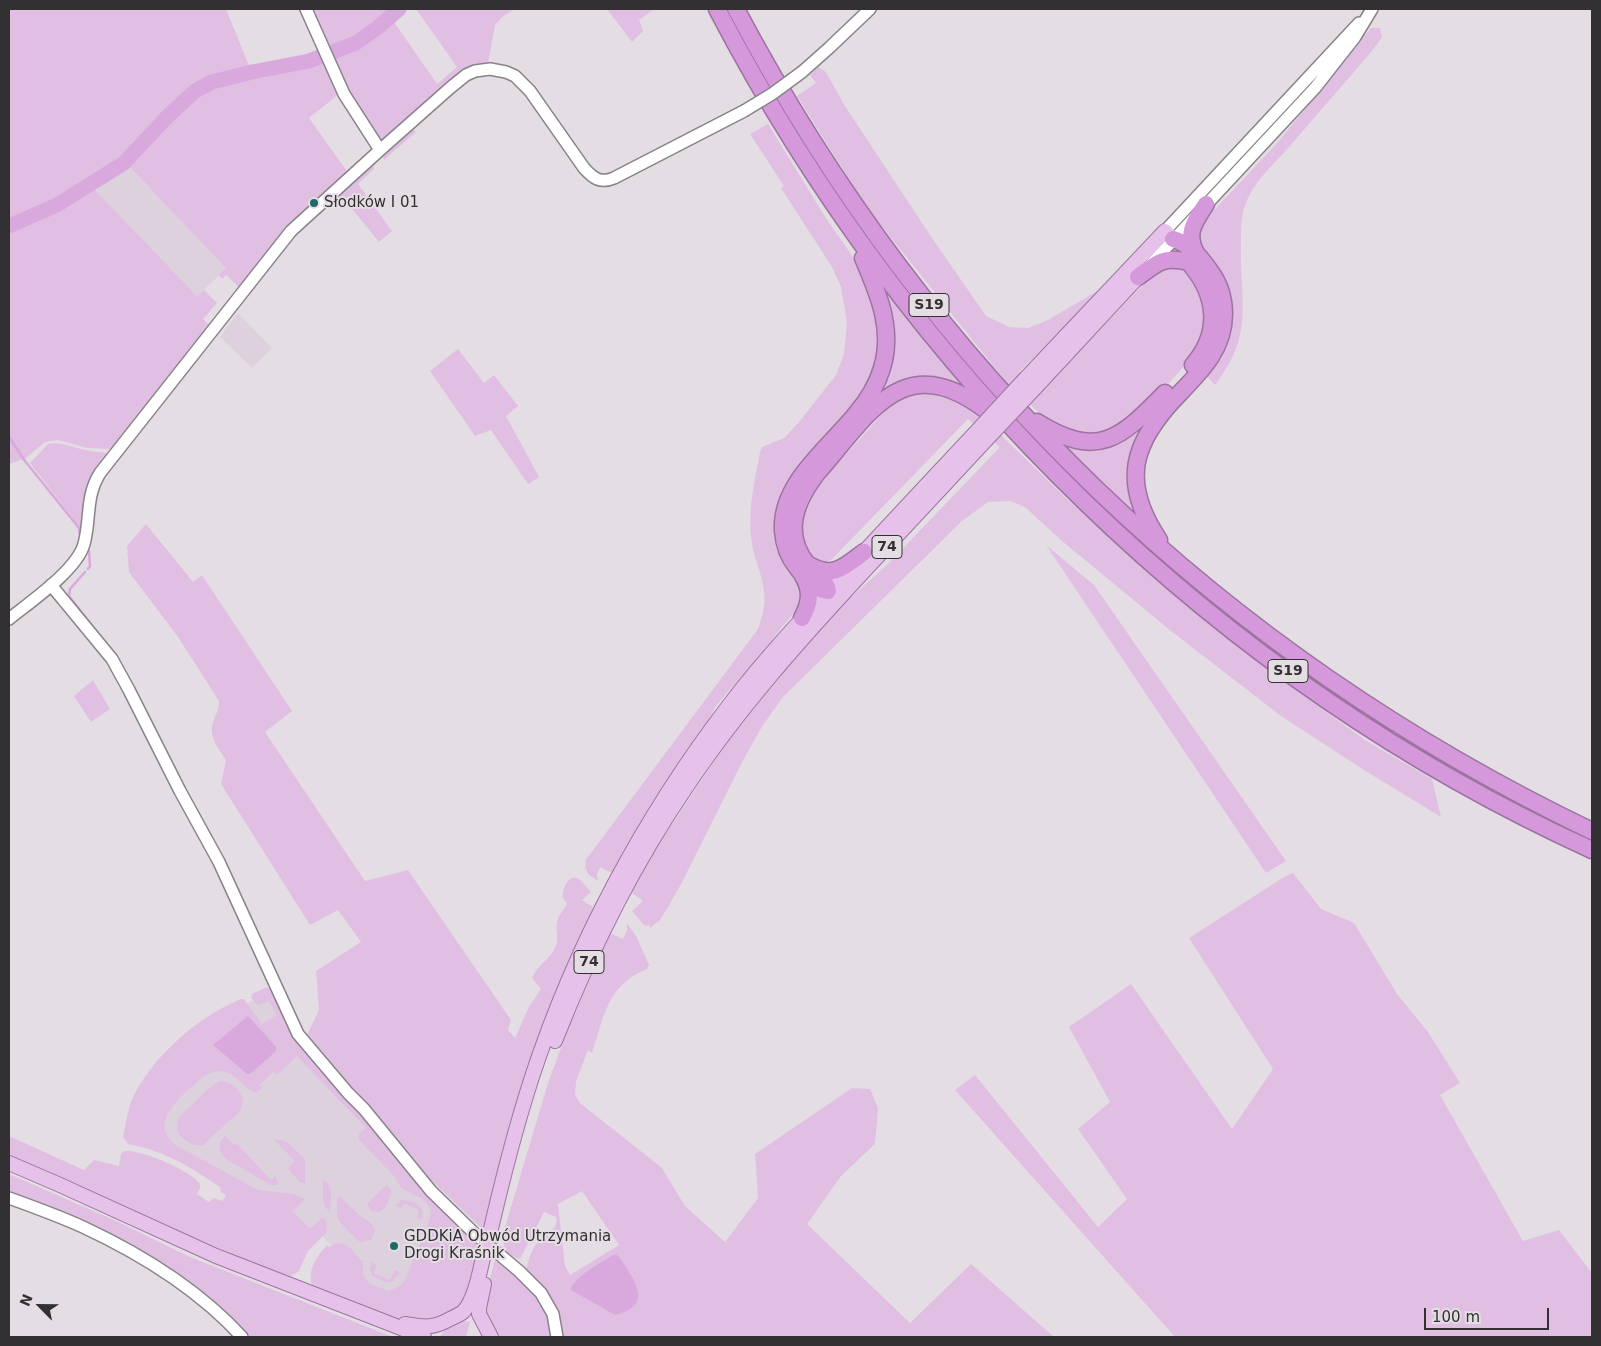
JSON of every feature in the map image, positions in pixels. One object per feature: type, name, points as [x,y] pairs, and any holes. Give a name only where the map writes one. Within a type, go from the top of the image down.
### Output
[{"type":"highway","name":"S19","points":[[717,9],[768,100],[828,197],[882,273],[926,330],[1001,417],[1073,491],[1167,577],[1232,630],[1300,680],[1368,727],[1440,770],[1592,850]]},
{"type":"highway","name":"S19","points":[[736,9],[796,116],[902,271],[941,320],[1019,410],[1086,480],[1174,561],[1274,639],[1381,714],[1487,778],[1592,831]]},
{"type":"highway","points":[[1019,410],[1062,436],[1087,442],[1098,442],[1117,436],[1139,420],[1198,359],[1209,338],[1212,318],[1211,300],[1193,258],[1192,228],[1206,204]]},
{"type":"highway","points":[[833,596],[826,584],[791,558],[785,545],[783,523],[788,500],[802,476],[864,404],[878,380],[884,360],[886,328],[881,302],[851,229]]},
{"type":"highway","points":[[1169,235],[1174,245],[1211,272],[1224,302],[1224,320],[1221,336],[1210,361],[1162,412],[1151,426],[1140,450],[1136,475],[1138,497],[1154,532],[1174,561]]},
{"type":"highway","points":[[1138,277],[1162,260],[1193,258]]},
{"type":"highway","points":[[802,618],[809,602],[810,592],[794,532],[795,513],[798,503],[810,482],[882,400],[905,387],[928,384],[950,390],[979,405],[1022,439]]},
{"type":"highway","points":[[804,568],[834,571],[840,569],[864,552]]},
{"type":"main road","name":"74","points":[[489,1333],[480,1317],[479,1308],[504,1174],[532,1079],[560,1002],[601,910],[653,816],[690,759],[750,678],[802,618],[833,596],[1169,235]]},
{"type":"main road","name":"74","points":[[1031,383],[1138,277]]},
{"type":"main road","name":"74","points":[[493,1236],[527,1124],[554,1044],[572,999],[592,954],[628,883],[658,831],[718,741],[833,596],[864,552],[982,435]]},
{"type":"main road","points":[[9,1163],[216,1256],[424,1337]]},
{"type":"main road","name":"74","points":[[436,1337],[441,1327],[466,1309],[488,1257]]},
{"type":"main road","name":"74","points":[[451,1319],[470,1316],[478,1320],[489,1333]]},
{"type":"main road","points":[[384,1321],[432,1327],[451,1319]]},
{"type":"street","points":[[306,9],[344,94],[380,150]]},
{"type":"street","points":[[9,620],[71,567],[82,550],[86,537],[90,494],[95,480],[102,469],[167,390],[291,231],[450,88],[466,76],[484,69],[490,69],[506,72],[523,82],[584,168],[594,178],[604,182],[744,112],[772,94],[802,72],[870,9]]},
{"type":"street","points":[[1169,235],[1206,204],[1328,73],[1355,37],[1371,10]]},
{"type":"street","points":[[1138,277],[1169,235],[1343,38],[1371,10]]},
{"type":"street","points":[[51,585],[112,659],[219,862],[298,1034],[364,1109],[431,1190],[474,1233],[519,1271],[541,1293],[553,1314],[557,1337]]},
{"type":"street","points":[[9,1198],[82,1226],[133,1253],[191,1291],[242,1337]]},
{"type":"shaded area","points":[[9,9],[226,9],[250,68],[198,84],[123,158],[61,197],[9,221]]},
{"type":"shaded area","points":[[310,9],[397,9],[356,42],[329,52]]},
{"type":"shaded area","points":[[416,9],[515,9],[502,17],[495,25],[488,64],[384,139],[379,139],[352,99],[332,56],[357,45],[392,19],[437,84],[457,67]]},
{"type":"shaded area","points":[[607,9],[654,9],[639,20],[643,31],[632,42]]},
{"type":"shaded area","points":[[1371,28],[1380,28],[1382,37],[1372,51],[1265,173],[1254,187],[1246,203],[1241,226],[1243,315],[1241,332],[1228,366],[1215,385],[1207,376],[1221,358],[1228,343],[1232,325],[1233,306],[1227,283],[1201,245],[1199,231],[1204,221],[1278,142]]},
{"type":"shaded area","points":[[322,58],[339,94],[309,118],[349,174],[240,288],[226,275],[222,279],[219,275],[226,268],[127,164],[198,93],[214,86],[253,77],[253,74]]},
{"type":"shaded area","points":[[818,67],[826,72],[843,103],[986,316],[1009,327],[1028,328],[1048,320],[1109,284],[1020,371],[1042,391],[1158,269],[1170,264],[1190,271],[1205,297],[1207,323],[1192,357],[1140,413],[1118,430],[1081,436],[1053,425],[1010,387],[865,205],[797,96],[816,83],[810,75]]},
{"type":"shaded area","points":[[768,124],[827,220],[851,254],[873,298],[878,327],[878,354],[875,370],[856,404],[788,483],[779,501],[775,520],[775,535],[785,563],[792,575],[800,583],[802,590],[799,607],[716,706],[703,731],[614,874],[600,867],[597,874],[598,881],[588,874],[585,861],[758,629],[763,611],[764,596],[763,584],[752,543],[750,514],[760,452],[762,447],[784,438],[799,422],[836,375],[844,354],[847,322],[841,287],[832,267],[781,188],[784,186],[750,134]]},
{"type":"shaded area","points":[[414,130],[416,132],[384,160],[383,156]]},
{"type":"shaded area","points":[[127,164],[227,268],[197,296],[93,188]]},
{"type":"shaded area","points":[[374,165],[374,169],[358,184],[392,231],[379,242],[340,194]]},
{"type":"shaded area","points":[[93,188],[197,296],[204,290],[217,303],[203,319],[211,327],[111,449],[87,448],[58,440],[45,442],[26,458],[9,464],[9,229],[59,207]]},
{"type":"shaded area","points":[[884,289],[965,388],[934,378],[918,377],[899,382],[876,397],[889,368],[894,344],[892,320]]},
{"type":"shaded area","points":[[238,313],[272,348],[252,368],[220,337]]},
{"type":"shaded area","points":[[458,349],[484,383],[494,375],[518,406],[506,416],[539,477],[528,484],[491,430],[475,436],[430,371]]},
{"type":"shaded area","points":[[916,391],[942,392],[969,404],[1068,500],[1148,572],[1213,626],[1293,688],[1365,740],[1432,779],[1441,817],[1281,716],[1171,631],[1062,541],[1025,507],[1010,501],[988,502],[962,521],[783,697],[763,725],[742,762],[668,907],[660,920],[650,928],[649,925],[645,926],[632,911],[643,901],[632,893],[644,867],[732,734],[810,634],[888,564],[1000,447],[968,419],[832,559],[820,565],[807,550],[801,534],[805,508],[823,479],[897,398]]},
{"type":"shaded area","points":[[1141,430],[1128,464],[1130,496],[1138,519],[1057,439],[1081,448],[1100,449],[1119,443]]},
{"type":"shaded area","points":[[48,444],[64,444],[107,454],[86,489],[81,529],[30,463]]},
{"type":"shaded area","points":[[146,524],[193,582],[202,575],[292,711],[265,732],[365,881],[408,870],[511,1020],[508,1030],[515,1038],[529,1007],[541,989],[532,978],[534,973],[551,955],[556,946],[557,921],[567,904],[563,898],[566,883],[572,878],[579,879],[591,892],[582,900],[593,907],[593,914],[505,1148],[483,1230],[428,1177],[306,1037],[319,1010],[316,971],[361,942],[338,910],[310,925],[221,784],[226,760],[212,735],[212,726],[219,701],[178,637],[129,572],[127,546]]},
{"type":"shaded area","points":[[1046,545],[1094,585],[1286,861],[1266,873]]},
{"type":"shaded area","points":[[93,680],[110,709],[91,722],[74,696]]},
{"type":"shaded area","points":[[1293,873],[1321,909],[1354,923],[1397,994],[1428,1032],[1460,1083],[1440,1095],[1523,1241],[1559,1230],[1592,1273],[1592,1337],[1175,1337],[955,1090],[975,1075],[1098,1227],[1127,1199],[1078,1129],[1110,1102],[1069,1027],[1131,984],[1232,1129],[1273,1069],[1189,938]]},
{"type":"shaded area","points":[[627,923],[637,938],[649,965],[647,969],[623,984],[615,993],[604,1015],[592,1053],[588,1050],[576,1081],[575,1095],[580,1103],[662,1168],[685,1206],[725,1242],[758,1198],[755,1154],[852,1088],[870,1089],[878,1108],[875,1144],[841,1176],[807,1224],[910,1323],[971,1264],[1054,1337],[561,1337],[555,1306],[550,1294],[526,1270],[534,1247],[553,1230],[556,1217],[544,1212],[520,1259],[508,1253],[504,1247],[503,1234],[548,1083],[568,1029],[610,933],[623,939],[627,930]],"holes":[[[582,1191],[619,1245],[570,1275],[565,1266],[558,1204]]]},
{"type":"shaded area","points":[[267,987],[272,990],[280,1007],[471,1237],[470,1239],[481,1248],[466,1302],[439,1321],[402,1320],[313,1288],[311,1271],[313,1265],[327,1245],[330,1247],[339,1243],[347,1246],[360,1260],[363,1260],[363,1275],[370,1284],[389,1291],[398,1287],[404,1282],[429,1222],[431,1212],[424,1200],[401,1188],[394,1176],[359,1140],[359,1134],[366,1128],[297,1056],[277,1075],[273,1072],[259,1085],[262,1088],[256,1093],[227,1072],[213,1072],[204,1076],[171,1108],[166,1117],[165,1127],[168,1137],[177,1146],[258,1190],[294,1194],[305,1199],[293,1211],[310,1229],[324,1218],[327,1225],[326,1233],[308,1251],[299,1271],[291,1276],[264,1270],[263,1267],[130,1210],[9,1155],[9,1136],[84,1170],[94,1160],[119,1166],[121,1154],[124,1151],[141,1153],[176,1167],[195,1178],[200,1184],[197,1194],[209,1202],[214,1198],[222,1201],[226,1196],[220,1191],[221,1188],[199,1173],[166,1155],[128,1144],[123,1137],[128,1113],[132,1099],[151,1068],[178,1040],[209,1016],[241,999],[244,999],[262,1024],[277,1015],[269,1001],[259,1005],[251,997],[252,994]]},
{"type":"shaded area","points":[[269,996],[446,1213],[411,1295],[358,1295],[334,1248],[316,1230],[310,1233],[164,1148],[165,1065],[251,1001]]},
{"type":"shaded area","points":[[248,1016],[276,1047],[276,1051],[250,1074],[247,1074],[213,1045]]},
{"type":"shaded area","points":[[220,1081],[232,1085],[240,1093],[243,1101],[240,1111],[203,1145],[189,1143],[178,1133],[177,1122],[180,1116],[214,1084]]},
{"type":"shaded area","points":[[225,1136],[234,1145],[237,1144],[271,1180],[275,1176],[278,1183],[271,1185],[226,1159],[220,1148],[222,1138]]},
{"type":"shaded area","points":[[274,1140],[282,1140],[288,1143],[303,1157],[305,1161],[305,1183],[301,1183],[288,1169],[295,1161]]},
{"type":"shaded area","points":[[9,1174],[114,1220],[190,1257],[393,1337],[246,1337],[199,1292],[9,1194]]},
{"type":"shaded area","points":[[323,1180],[327,1182],[331,1191],[330,1212],[324,1202]]},
{"type":"shaded area","points":[[388,1185],[391,1190],[386,1205],[379,1212],[371,1211],[367,1204]]},
{"type":"shaded area","points":[[339,1196],[372,1224],[375,1231],[371,1240],[361,1242],[357,1240],[339,1221],[337,1216],[337,1199]]},
{"type":"shaded area","points":[[401,1200],[410,1201],[418,1205],[422,1211],[422,1220],[417,1218],[419,1210],[404,1203],[401,1208],[395,1206]]},
{"type":"shaded area","points":[[613,1255],[617,1255],[620,1258],[631,1275],[638,1291],[635,1305],[627,1311],[615,1315],[571,1290],[578,1278]]},
{"type":"shaded area","points":[[495,1260],[521,1281],[540,1302],[548,1318],[551,1337],[498,1337],[491,1327],[485,1309],[486,1291]]},
{"type":"shaded area","points":[[372,1262],[377,1265],[374,1273],[390,1280],[395,1270],[400,1273],[393,1281],[386,1282],[372,1276],[370,1268]]},
{"type":"shaded area","points":[[464,1321],[470,1322],[466,1337],[440,1337],[444,1330]]},
{"type":"waterway","points":[[9,226],[57,205],[124,163],[167,117],[195,91],[212,82],[309,61],[356,43],[399,9]]},
{"type":"waterway","points":[[9,437],[25,461],[79,528],[80,535]]},
{"type":"waterway","points":[[88,569],[90,566],[89,551]]},
{"type":"waterway","points":[[85,572],[70,589],[69,596],[108,646]]},
{"type":"place","name":"Słodków I 01","points":[[314,203]]},
{"type":"place","name":"GDDKiA Obwód Utrzymania Drogi Kraśnik","points":[[394,1246]]}]
